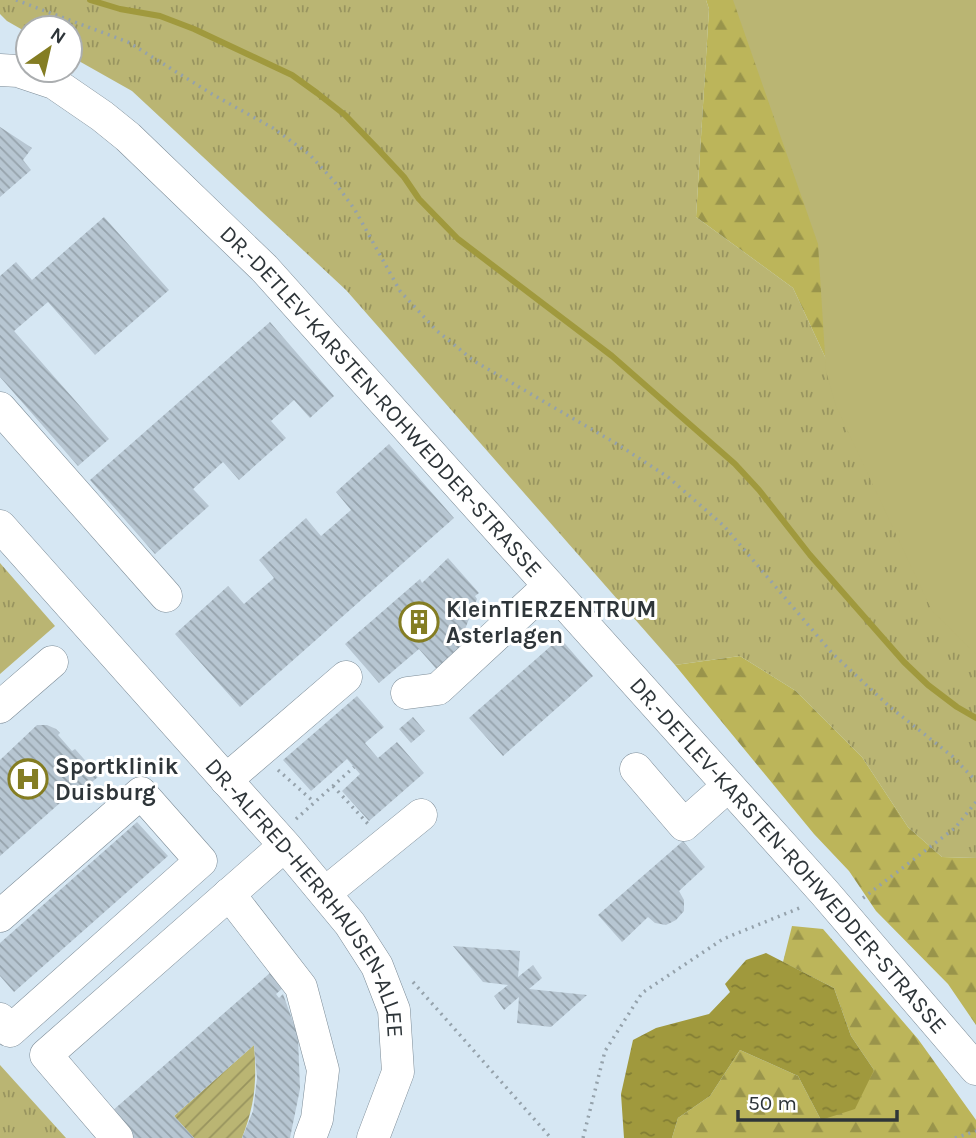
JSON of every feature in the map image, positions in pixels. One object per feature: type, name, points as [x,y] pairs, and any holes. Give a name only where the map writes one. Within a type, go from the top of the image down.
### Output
[{"type":"street","name":"DR.-DETLEV-KARSTEN-ROHWEDDER-STRASSE","points":[[0,70],[18,72],[54,83],[128,137],[264,268],[833,903],[976,1069]]},
{"type":"street","points":[[0,408],[166,596]]},
{"type":"street","name":"DR.-ALFRED-HERRHAUSEN-ALLEE","points":[[0,526],[325,893],[350,924],[377,966],[394,1010],[398,1072],[373,1138]]},
{"type":"street","points":[[407,693],[438,690],[549,586]]},
{"type":"street","points":[[0,707],[52,662]]},
{"type":"street","points":[[226,780],[346,677]]},
{"type":"street","points":[[636,769],[684,825],[728,786]]},
{"type":"street","points":[[0,916],[141,793],[201,861],[10,1031],[0,1018]]},
{"type":"street","points":[[325,893],[421,815]]},
{"type":"street","points":[[117,1138],[46,1055],[229,894],[280,841]]},
{"type":"street","points":[[229,894],[262,933],[301,987],[323,1070],[317,1119],[310,1138]]},
{"type":"path","points":[[16,0],[128,42],[273,128],[309,154],[334,181],[355,210],[400,291],[436,330],[493,373],[617,444],[668,477],[724,526],[832,653],[890,707],[952,756],[976,781]]},
{"type":"path","points":[[258,753],[314,802]]},
{"type":"path","points":[[280,841],[314,802],[354,767]]},
{"type":"path","points":[[332,786],[386,844]]},
{"type":"path","points":[[583,1138],[606,1051],[642,993],[723,939],[802,906],[833,903],[955,828],[976,802]]},
{"type":"path","points":[[377,966],[396,963],[551,1138]]},
{"type":"path","points":[[956,1138],[976,1131]]},
{"type":"green space","points":[[0,0],[706,0],[709,9],[696,217],[793,288],[860,432],[976,638],[976,858],[942,857],[908,827],[862,757],[796,691],[740,656],[675,665],[346,290],[132,91],[84,64],[84,14],[14,14],[14,25],[0,14]]},
{"type":"green space","points":[[706,0],[976,0],[860,432],[793,288],[696,217],[709,9]]},
{"type":"green space","points":[[733,0],[976,0],[976,654],[932,611],[836,406],[826,371],[818,244]]},
{"type":"green space","points":[[0,563],[55,626],[0,674]]},
{"type":"green space","points":[[740,656],[796,691],[862,757],[908,827],[942,857],[976,858],[976,1025],[948,984],[876,911],[849,871],[814,834],[675,665]]},
{"type":"green space","points":[[792,926],[823,929],[918,1039],[976,1120],[976,1138],[672,1138],[678,1118],[710,1096],[740,1050],[798,1076],[821,1120],[874,1070],[851,1036],[834,988],[783,962]]},
{"type":"green space","points":[[254,1045],[254,1093],[242,1138],[194,1138],[174,1116]]},
{"type":"green space","points":[[0,1065],[66,1138],[0,1138]]},
{"type":"water","points":[[766,953],[834,988],[851,1036],[874,1070],[855,1109],[821,1120],[798,1076],[740,1050],[710,1096],[678,1118],[672,1138],[624,1138],[621,1094],[633,1040],[656,1028],[709,1014],[730,992],[725,984],[746,960]]},
{"type":"building","points":[[0,127],[32,148],[23,160],[31,170],[0,197]]},
{"type":"building","points":[[104,217],[169,290],[95,355],[48,302],[14,331],[109,439],[78,466],[0,377],[0,276],[16,262],[32,280]]},
{"type":"building","points":[[270,322],[334,396],[310,418],[294,400],[271,421],[286,438],[239,480],[223,462],[193,489],[209,506],[155,554],[90,480]]},
{"type":"building","points":[[389,444],[454,518],[240,707],[175,634],[228,586],[244,604],[274,578],[259,560],[306,518],[321,536],[351,510],[336,492]]},
{"type":"building","name":"KleinTIERZENTRUM Asterlagen","points":[[448,558],[479,593],[475,596],[477,599],[463,634],[470,637],[469,640],[467,644],[461,641],[459,647],[464,653],[440,673],[419,649],[379,683],[345,644],[420,579],[422,583]]},
{"type":"building","points":[[560,638],[593,676],[503,756],[469,718]]},
{"type":"building","points":[[357,696],[384,727],[365,743],[378,758],[397,742],[424,773],[369,821],[342,791],[360,774],[347,759],[311,791],[283,760]]},
{"type":"building","points":[[413,717],[425,731],[411,743],[399,729]]},
{"type":"building","points":[[37,725],[56,729],[72,751],[75,749],[99,776],[72,799],[69,795],[0,856],[0,760]]},
{"type":"building","points":[[137,822],[168,856],[14,992],[0,976],[0,943]]},
{"type":"building","points":[[683,841],[705,867],[679,891],[684,900],[684,911],[676,920],[666,925],[655,923],[648,917],[622,942],[598,915]]},
{"type":"building","points":[[453,946],[520,951],[518,977],[533,965],[542,978],[529,989],[587,995],[551,1027],[517,1023],[519,997],[504,1010],[494,996],[508,985],[483,982]]},
{"type":"building","points":[[271,972],[284,987],[276,994],[279,998],[283,994],[298,1036],[300,1089],[290,1138],[242,1138],[253,1111],[257,1078],[254,1045],[174,1116],[194,1138],[134,1138],[111,1112]]},
{"type":"waterway","points":[[90,0],[160,16],[194,29],[292,75],[345,115],[458,239],[612,356],[735,464],[904,662],[928,685],[976,718]]},
{"type":"place","name":"KleinTIERZENTRUM Asterlagen","points":[[419,622]]},
{"type":"place","name":"Sportklinik Duisburg","points":[[28,779]]}]
